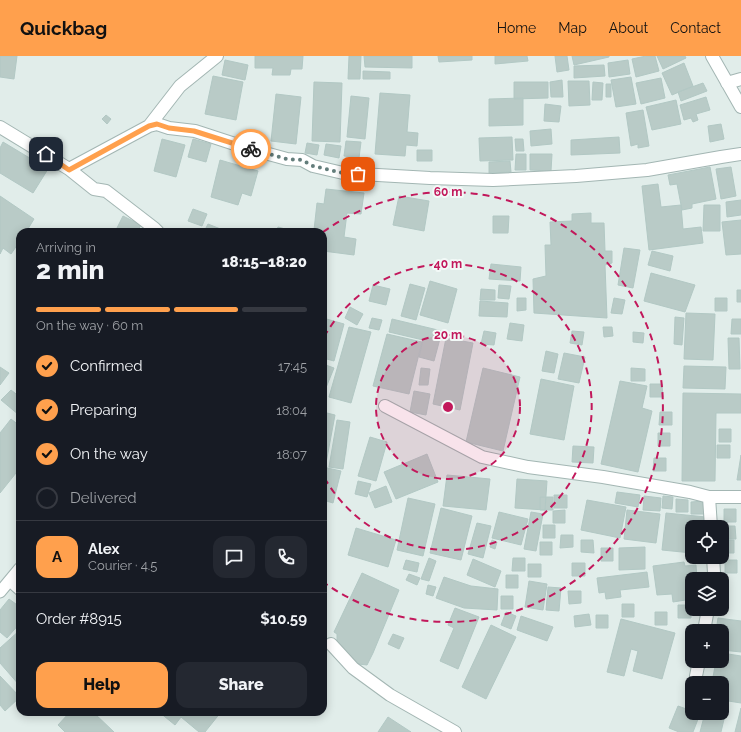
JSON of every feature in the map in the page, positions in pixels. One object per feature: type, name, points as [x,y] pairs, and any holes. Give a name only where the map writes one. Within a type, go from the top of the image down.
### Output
[{"type":"street","points":[[149,126],[180,86],[217,56]]},
{"type":"street","points":[[712,56],[741,107]]},
{"type":"street","points":[[727,83],[741,79]]},
{"type":"street","points":[[69,170],[149,126],[157,124],[169,128],[194,131],[247,148],[287,159],[302,160],[313,166],[343,173],[430,178],[493,180],[576,176],[647,170],[721,156],[741,154]]},
{"type":"street","points":[[0,127],[69,170],[94,189],[106,191],[154,228]]},
{"type":"street","points":[[385,406],[482,457],[528,468],[603,477],[690,492],[710,497],[741,497]]},
{"type":"street","points":[[710,497],[711,520]]},
{"type":"street","points":[[331,644],[353,668],[390,695],[455,732]]},
{"type":"street","points":[[696,676],[697,668]]},
{"type":"lane","points":[[0,592],[16,573]]},
{"type":"lane","points":[[10,581],[16,586]]},
{"type":"building","points":[[0,56],[17,56],[14,79],[0,77]]},
{"type":"building","points":[[255,56],[303,56],[302,69],[291,69],[290,75],[272,75],[273,68],[255,68]]},
{"type":"building","points":[[349,56],[361,56],[360,79],[348,79]]},
{"type":"building","points":[[364,56],[412,56],[412,68],[365,67]]},
{"type":"building","points":[[438,56],[472,56],[472,60],[439,62]]},
{"type":"building","points":[[495,56],[527,56],[528,61],[495,64]]},
{"type":"building","points":[[555,56],[567,56],[569,70],[557,72]]},
{"type":"building","points":[[572,56],[609,56],[609,57],[574,65]]},
{"type":"building","points":[[655,56],[659,71],[636,77],[632,59]]},
{"type":"building","points":[[657,56],[685,56],[686,58],[663,69]]},
{"type":"building","points":[[225,60],[248,65],[245,80],[222,75]]},
{"type":"building","points":[[628,60],[630,74],[609,77],[608,63]]},
{"type":"building","points":[[684,63],[693,86],[672,95],[662,73]]},
{"type":"building","points":[[604,65],[605,76],[574,78],[574,66]]},
{"type":"building","points":[[363,71],[390,72],[390,79],[363,79]]},
{"type":"building","points":[[213,76],[243,82],[236,120],[205,114]]},
{"type":"building","points":[[631,77],[636,104],[616,107],[611,80]]},
{"type":"building","points":[[661,78],[665,98],[641,104],[636,83]]},
{"type":"building","points":[[562,80],[563,97],[551,97],[550,82]]},
{"type":"building","points":[[568,81],[589,81],[590,105],[569,106]]},
{"type":"building","points":[[314,82],[342,83],[340,142],[312,141]]},
{"type":"building","points":[[514,82],[548,82],[548,98],[514,99]]},
{"type":"building","points":[[593,82],[603,83],[602,100],[592,100]]},
{"type":"building","points":[[703,83],[707,91],[681,101],[678,92]]},
{"type":"building","points":[[606,84],[611,84],[611,97],[606,97]]},
{"type":"building","points":[[380,93],[410,95],[407,132],[418,133],[417,146],[406,145],[405,156],[375,154]]},
{"type":"building","points":[[276,94],[301,97],[296,144],[271,141]]},
{"type":"building","points":[[351,96],[369,98],[365,139],[347,137]]},
{"type":"building","points":[[706,97],[710,110],[696,114],[698,120],[693,122],[691,118],[684,120],[680,105]]},
{"type":"building","points":[[523,98],[523,125],[489,126],[489,99]]},
{"type":"building","points":[[676,100],[681,124],[652,130],[646,107]]},
{"type":"building","points":[[545,104],[561,106],[559,122],[544,121]]},
{"type":"building","points":[[643,110],[649,146],[638,148],[638,144],[631,146],[626,113]]},
{"type":"building","points":[[106,115],[111,119],[107,124],[102,119]]},
{"type":"building","points":[[721,124],[724,139],[710,142],[708,126]]},
{"type":"building","points":[[551,129],[552,144],[531,146],[530,131]]},
{"type":"building","points":[[512,137],[513,160],[480,161],[479,138]]},
{"type":"building","points":[[619,137],[620,153],[571,155],[571,140]]},
{"type":"building","points":[[162,139],[185,145],[176,177],[154,171]]},
{"type":"building","points":[[193,139],[211,144],[206,162],[188,157]]},
{"type":"building","points":[[515,139],[523,139],[524,151],[516,151]]},
{"type":"building","points":[[346,141],[361,142],[359,158],[344,156]]},
{"type":"building","points":[[3,142],[48,169],[33,193],[0,173],[0,148]]},
{"type":"building","points":[[307,143],[319,145],[317,155],[305,153]]},
{"type":"building","points":[[326,144],[341,146],[339,158],[324,155]]},
{"type":"building","points":[[417,150],[432,150],[432,161],[417,161]]},
{"type":"building","points":[[516,154],[526,154],[526,170],[515,170]]},
{"type":"building","points":[[530,154],[552,154],[551,171],[530,170]]},
{"type":"building","points":[[220,160],[258,171],[251,196],[242,193],[238,205],[211,197]]},
{"type":"building","points":[[510,161],[511,172],[489,173],[489,162]]},
{"type":"building","points":[[710,167],[716,199],[692,204],[692,208],[682,210],[677,184],[670,185],[668,175]]},
{"type":"building","points":[[731,167],[736,196],[721,199],[716,169]]},
{"type":"building","points":[[658,184],[661,207],[681,205],[683,229],[701,227],[703,243],[649,250],[642,186]]},
{"type":"building","points":[[326,189],[364,193],[361,214],[347,213],[344,237],[356,239],[354,255],[327,252],[327,228],[314,228],[317,203],[324,204]]},
{"type":"building","points":[[0,196],[34,219],[28,228],[16,228],[16,247],[11,254],[3,248],[0,254]]},
{"type":"building","points":[[399,196],[429,201],[424,231],[393,225]]},
{"type":"building","points":[[741,200],[741,215],[727,217],[726,202]]},
{"type":"building","points":[[704,205],[720,205],[720,231],[703,231]]},
{"type":"building","points":[[193,209],[207,214],[202,226],[188,221]]},
{"type":"building","points":[[591,213],[591,223],[604,223],[605,251],[612,251],[612,263],[605,265],[607,318],[534,313],[533,279],[546,276],[545,245],[551,245],[550,222],[572,221],[572,214]]},
{"type":"building","points":[[123,216],[141,225],[139,228],[117,228]]},
{"type":"building","points":[[493,216],[509,216],[508,233],[493,233]]},
{"type":"building","points":[[741,220],[741,254],[726,255],[722,222]]},
{"type":"building","points":[[208,224],[218,228],[206,228]]},
{"type":"building","points":[[624,248],[640,250],[633,288],[618,285]]},
{"type":"building","points":[[652,251],[673,256],[670,271],[648,265]]},
{"type":"building","points":[[491,264],[521,267],[520,281],[489,279]]},
{"type":"building","points":[[651,273],[695,285],[685,312],[644,301]]},
{"type":"building","points":[[430,281],[457,289],[448,323],[420,315]]},
{"type":"building","points":[[410,284],[425,288],[416,320],[401,316]]},
{"type":"building","points":[[373,285],[390,289],[386,305],[369,301]]},
{"type":"building","points":[[499,285],[511,286],[509,299],[498,298]]},
{"type":"building","points":[[481,289],[495,290],[495,300],[480,300]]},
{"type":"building","points":[[737,290],[741,290],[741,302],[737,302]]},
{"type":"building","points":[[517,298],[526,298],[526,310],[517,311]]},
{"type":"building","points":[[614,298],[625,300],[622,314],[611,313]]},
{"type":"building","points":[[715,298],[727,298],[727,311],[715,311]]},
{"type":"building","points":[[480,301],[508,303],[507,317],[479,316]]},
{"type":"building","points":[[350,307],[363,314],[357,325],[345,318]]},
{"type":"building","points":[[686,313],[715,314],[713,360],[684,359]]},
{"type":"building","points":[[675,317],[684,318],[682,345],[674,344]]},
{"type":"building","points":[[372,318],[382,320],[379,330],[369,328]]},
{"type":"building","points":[[327,319],[344,324],[334,361],[327,359]]},
{"type":"building","points":[[392,319],[442,331],[434,361],[419,357],[423,340],[389,332]]},
{"type":"building","points":[[732,319],[741,319],[741,334],[731,334]]},
{"type":"building","points":[[510,323],[524,325],[522,341],[507,339]]},
{"type":"building","points":[[349,327],[371,332],[351,403],[329,397]]},
{"type":"building","points":[[603,327],[612,327],[613,336],[604,337]]},
{"type":"building","points":[[484,331],[496,333],[494,345],[481,344]]},
{"type":"building","points":[[572,331],[584,332],[582,345],[570,343]]},
{"type":"building","points":[[633,332],[644,333],[643,343],[633,342]]},
{"type":"building","points":[[387,334],[422,342],[409,394],[373,386]]},
{"type":"building","points":[[446,338],[473,343],[460,410],[433,404]]},
{"type":"building","points":[[728,338],[739,338],[740,369],[729,369]]},
{"type":"building","points":[[546,351],[558,354],[554,373],[542,371]]},
{"type":"building","points":[[564,353],[585,357],[579,383],[558,379]]},
{"type":"building","points":[[327,365],[334,368],[327,385]]},
{"type":"building","points":[[684,366],[726,367],[725,389],[683,388]]},
{"type":"building","points":[[0,367],[9,373],[0,385]]},
{"type":"building","points":[[421,368],[430,369],[428,385],[419,385]]},
{"type":"building","points":[[483,368],[520,377],[503,451],[466,442]]},
{"type":"building","points":[[631,368],[645,369],[645,381],[631,381]]},
{"type":"building","points":[[541,379],[574,386],[564,440],[530,434]]},
{"type":"building","points":[[620,381],[647,386],[642,408],[652,411],[638,472],[601,464]]},
{"type":"building","points":[[650,384],[662,384],[663,397],[650,397]]},
{"type":"building","points":[[11,390],[16,394],[16,412],[1,400]]},
{"type":"building","points":[[414,391],[430,394],[426,415],[410,412]]},
{"type":"building","points":[[683,393],[741,394],[741,413],[716,413],[715,481],[682,481]]},
{"type":"building","points":[[660,412],[672,412],[672,425],[659,425]]},
{"type":"building","points":[[327,413],[335,415],[327,458]]},
{"type":"building","points":[[11,419],[16,423],[16,473],[0,493],[0,433]]},
{"type":"building","points":[[337,420],[350,422],[343,469],[329,467]]},
{"type":"building","points":[[719,429],[731,429],[731,442],[719,442]]},
{"type":"building","points":[[658,433],[670,433],[670,446],[658,446]]},
{"type":"building","points":[[370,437],[387,442],[376,481],[358,476]]},
{"type":"building","points":[[717,445],[730,445],[730,458],[717,458]]},
{"type":"building","points":[[573,446],[594,447],[593,463],[572,462]]},
{"type":"building","points":[[427,454],[438,482],[396,499],[384,472]]},
{"type":"building","points":[[741,455],[741,480],[737,480]]},
{"type":"building","points":[[654,458],[666,458],[666,471],[653,471]]},
{"type":"building","points":[[327,468],[341,471],[333,503],[327,501]]},
{"type":"building","points":[[447,475],[490,479],[486,510],[443,506]]},
{"type":"building","points":[[517,479],[547,481],[545,510],[515,508]]},
{"type":"building","points":[[358,481],[371,484],[367,497],[355,494]]},
{"type":"building","points":[[386,486],[392,502],[375,508],[369,493]]},
{"type":"building","points":[[617,492],[640,495],[638,507],[615,503]]},
{"type":"building","points":[[554,495],[567,495],[567,508],[554,508]]},
{"type":"building","points":[[644,496],[661,498],[660,511],[643,510]]},
{"type":"building","points":[[663,496],[673,497],[672,509],[662,508]]},
{"type":"building","points":[[540,497],[553,497],[553,510],[540,510]]},
{"type":"building","points":[[408,498],[435,504],[423,556],[397,550]]},
{"type":"building","points":[[676,499],[688,500],[688,512],[676,512]]},
{"type":"building","points":[[587,500],[626,507],[620,538],[581,530]]},
{"type":"building","points":[[703,501],[704,514],[691,514],[691,502]]},
{"type":"building","points":[[441,508],[472,516],[461,560],[430,553]]},
{"type":"building","points":[[724,509],[736,509],[736,522],[724,520]]},
{"type":"building","points":[[565,510],[565,523],[553,523],[553,511]]},
{"type":"building","points":[[627,510],[660,514],[656,543],[624,539]]},
{"type":"building","points":[[499,512],[528,519],[521,545],[492,538]]},
{"type":"building","points":[[531,512],[543,514],[536,551],[524,549]]},
{"type":"building","points":[[666,513],[706,517],[706,520],[685,520],[685,552],[662,550]]},
{"type":"building","points":[[477,523],[491,526],[483,558],[468,554]]},
{"type":"building","points":[[543,525],[555,525],[555,538],[543,538]]},
{"type":"building","points":[[729,526],[735,526],[736,539],[729,539]]},
{"type":"building","points":[[356,528],[396,540],[388,567],[348,555]]},
{"type":"building","points":[[561,535],[573,535],[573,547],[560,548]]},
{"type":"building","points":[[492,540],[497,542],[495,549],[490,547]]},
{"type":"building","points":[[581,540],[593,540],[594,553],[581,552]]},
{"type":"building","points":[[729,540],[734,540],[734,553],[729,553]]},
{"type":"building","points":[[540,542],[552,542],[552,555],[540,555]]},
{"type":"building","points":[[645,547],[645,569],[619,570],[619,548]]},
{"type":"building","points":[[601,548],[613,548],[613,561],[601,561]]},
{"type":"building","points":[[429,558],[436,561],[429,581],[421,579]]},
{"type":"building","points":[[513,558],[525,558],[525,571],[512,571]]},
{"type":"building","points":[[473,559],[501,571],[495,587],[467,575]]},
{"type":"building","points":[[406,560],[419,563],[417,572],[403,569]]},
{"type":"building","points":[[729,560],[737,560],[737,573],[725,572],[725,564],[729,564]]},
{"type":"building","points":[[684,562],[685,566],[696,565],[696,572],[685,572],[685,600],[673,602],[672,594],[657,595],[653,566]]},
{"type":"building","points":[[572,563],[585,563],[585,576],[572,576]]},
{"type":"building","points":[[528,564],[541,564],[541,577],[528,577]]},
{"type":"building","points":[[647,572],[649,587],[620,590],[621,597],[606,599],[605,592],[599,593],[597,578]]},
{"type":"building","points":[[362,573],[399,590],[367,665],[350,663],[337,644],[337,634],[334,632]]},
{"type":"building","points":[[409,574],[420,578],[417,585],[406,580]]},
{"type":"building","points":[[506,575],[518,575],[518,588],[506,588]]},
{"type":"building","points":[[444,577],[471,586],[498,589],[497,610],[464,608],[436,598]]},
{"type":"building","points":[[529,581],[547,584],[543,610],[525,607]]},
{"type":"building","points":[[428,585],[436,587],[433,596],[426,594]]},
{"type":"building","points":[[548,587],[561,588],[559,611],[546,610]]},
{"type":"building","points":[[568,591],[581,591],[581,603],[569,604]]},
{"type":"building","points":[[501,596],[513,596],[513,609],[501,609]]},
{"type":"building","points":[[9,599],[16,604],[16,628],[7,638],[0,632],[0,610]]},
{"type":"building","points":[[622,604],[634,604],[634,617],[622,617]]},
{"type":"building","points":[[678,605],[685,605],[685,616],[691,616],[691,618],[678,618]]},
{"type":"building","points":[[455,608],[479,617],[458,669],[440,661],[454,628],[448,625]]},
{"type":"building","points":[[506,612],[516,616],[511,629],[501,625]]},
{"type":"building","points":[[655,612],[667,612],[667,625],[655,625]]},
{"type":"building","points":[[589,614],[591,625],[575,627],[574,616]]},
{"type":"building","points":[[596,615],[608,615],[608,628],[596,628]]},
{"type":"building","points":[[521,616],[553,627],[547,641],[517,630]]},
{"type":"building","points":[[718,618],[741,621],[741,652],[729,651],[729,624],[717,624]]},
{"type":"building","points":[[621,619],[675,633],[662,679],[633,671],[638,651],[631,649],[624,676],[607,672]]},
{"type":"building","points":[[491,625],[516,637],[486,699],[462,687]]},
{"type":"building","points":[[16,634],[16,681],[0,663],[0,648]]},
{"type":"building","points":[[393,634],[404,638],[399,649],[388,644]]},
{"type":"building","points":[[729,654],[741,656],[741,703],[729,701],[729,676],[713,676],[715,668],[729,668]]},
{"type":"building","points":[[0,676],[16,693],[16,701],[5,711],[0,705]]},
{"type":"building","points":[[678,706],[685,708],[685,720],[698,720],[693,732],[679,732],[669,728]]},
{"type":"building","points":[[741,708],[741,732],[735,732]]},
{"type":"building","points":[[66,716],[97,716],[114,732],[65,732],[58,725]]},
{"type":"building","points":[[164,716],[218,716],[205,732],[199,732],[181,717],[175,725]]},
{"type":"building","points":[[388,717],[411,732],[378,732]]},
{"type":"building","points":[[703,720],[724,720],[721,732],[700,732]]},
{"type":"way so far","points":[[251,149],[287,159],[302,160],[313,166],[343,173],[358,174]]},
{"type":"route","points":[[46,154],[69,170],[149,126],[157,124],[183,131],[194,131],[251,149]]}]
